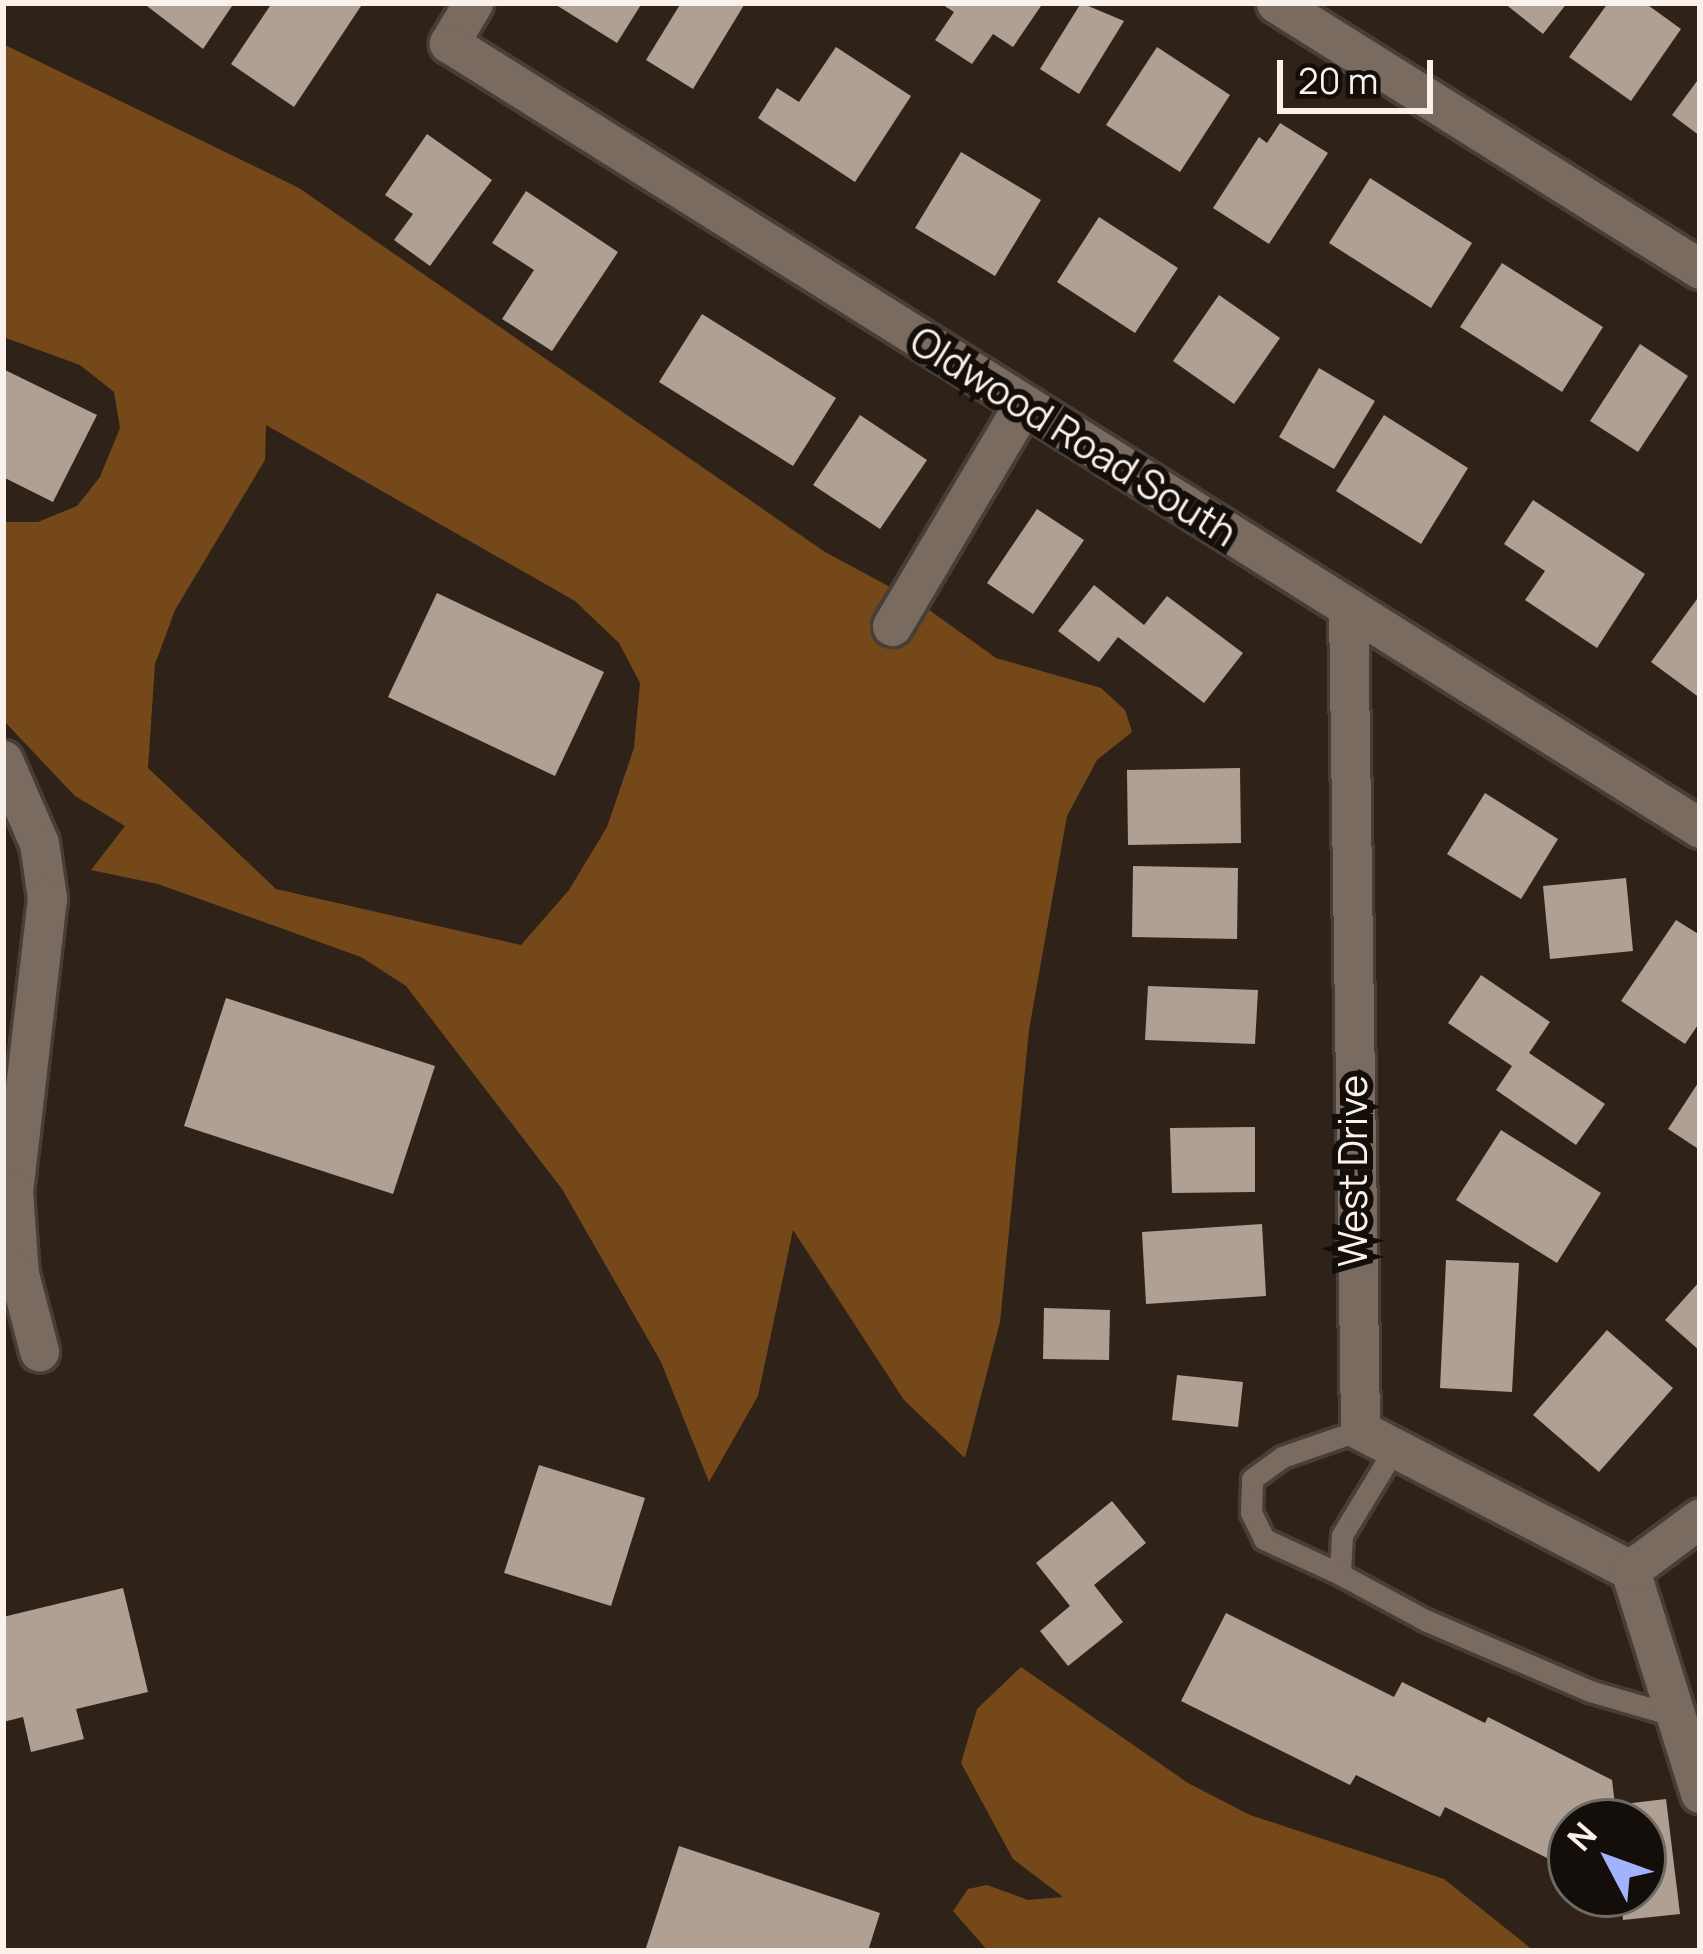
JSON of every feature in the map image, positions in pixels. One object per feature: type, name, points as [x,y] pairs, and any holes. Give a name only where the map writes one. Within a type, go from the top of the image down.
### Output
[{"type":"street","name":"Oldwood Road South","points":[[473,3],[448,43],[1700,828]]},
{"type":"street","points":[[1276,3],[1700,269]]},
{"type":"street","points":[[892,626],[1024,404]]},
{"type":"street","name":"West Drive","points":[[1348,608],[1360,1430]]},
{"type":"street","points":[[3,760],[39,843],[47,898],[13,1191],[19,1274],[39,1352]]},
{"type":"street","points":[[1360,1430],[1630,1570],[1700,1793]]},
{"type":"street","points":[[1630,1570],[1700,1518]]},
{"type":"lane","points":[[1360,1430],[1282,1457],[1252,1479],[1251,1512],[1264,1539],[1425,1620],[1590,1691],[1676,1716]]},
{"type":"lane","points":[[1340,1574],[1342,1534],[1395,1448]]},
{"type":"shaded area","points":[[3,44],[299,188],[825,552],[918,602],[996,658],[1101,688],[1125,710],[1132,732],[1097,760],[1067,816],[1029,1030],[1000,1322],[965,1458],[904,1400],[793,1230],[758,1396],[709,1482],[661,1362],[562,1189],[406,986],[361,957],[158,884],[91,870],[125,826],[75,796],[3,720],[3,522],[38,522],[77,506],[100,477],[120,428],[114,392],[80,365],[3,337]],"holes":[[[266,425],[575,601],[619,643],[640,683],[634,748],[607,827],[569,890],[521,945],[276,889],[148,768],[155,664],[175,610],[265,460]]]},
{"type":"shaded area","points":[[1021,1667],[1188,1783],[1250,1815],[1444,1879],[1534,1951],[988,1951],[953,1911],[968,1889],[987,1885],[1028,1900],[1063,1897],[1013,1859],[961,1763],[977,1709]]},
{"type":"building","points":[[143,3],[234,3],[203,49]]},
{"type":"building","points":[[272,3],[363,3],[294,107],[231,64]]},
{"type":"building","points":[[553,3],[642,3],[617,43]]},
{"type":"building","points":[[681,3],[744,5],[693,89],[646,60]]},
{"type":"building","points":[[940,3],[1043,3],[1013,47],[993,34],[972,64],[935,40],[954,12]]},
{"type":"building","points":[[1081,3],[1124,21],[1079,94],[1040,69]]},
{"type":"building","points":[[1504,3],[1567,3],[1543,34]]},
{"type":"building","points":[[1608,3],[1645,3],[1681,29],[1631,101],[1569,57]]},
{"type":"building","points":[[836,47],[911,96],[855,182],[758,118],[777,88],[799,102]]},
{"type":"building","points":[[1157,47],[1230,95],[1180,172],[1106,125]]},
{"type":"building","points":[[1700,77],[1700,136],[1672,115]]},
{"type":"building","points":[[1280,123],[1328,153],[1269,244],[1213,208],[1259,137],[1267,143]]},
{"type":"building","points":[[427,134],[492,180],[430,266],[394,240],[413,214],[385,195]]},
{"type":"building","points":[[961,152],[1041,200],[995,276],[915,228]]},
{"type":"building","points":[[1370,178],[1472,243],[1431,308],[1329,243]]},
{"type":"building","points":[[526,191],[618,252],[552,351],[502,319],[534,270],[492,243]]},
{"type":"building","points":[[1099,217],[1178,268],[1135,333],[1057,282]]},
{"type":"building","points":[[1502,263],[1603,327],[1562,392],[1460,327]]},
{"type":"building","points":[[1219,295],[1280,338],[1234,404],[1173,361]]},
{"type":"building","points":[[702,314],[836,398],[793,466],[659,382]]},
{"type":"building","points":[[1640,344],[1688,376],[1638,452],[1590,421]]},
{"type":"building","points":[[1319,368],[1375,401],[1334,469],[1279,437]]},
{"type":"building","points":[[3,369],[97,415],[53,502],[3,477]]},
{"type":"building","points":[[860,415],[927,460],[880,529],[813,485]]},
{"type":"building","points":[[1384,415],[1468,468],[1421,544],[1336,491]]},
{"type":"building","points":[[1533,500],[1645,574],[1597,648],[1525,600],[1545,571],[1504,544]]},
{"type":"building","points":[[1037,509],[1084,540],[1033,614],[987,583]]},
{"type":"building","points":[[1094,585],[1144,625],[1167,596],[1243,653],[1204,703],[1118,637],[1099,662],[1058,631]]},
{"type":"building","points":[[437,593],[604,672],[555,776],[388,697]]},
{"type":"building","points":[[1700,595],[1700,698],[1651,662]]},
{"type":"building","points":[[1240,768],[1241,843],[1128,845],[1127,770]]},
{"type":"building","points":[[1485,793],[1558,839],[1521,899],[1447,854]]},
{"type":"building","points":[[1133,866],[1238,868],[1237,939],[1132,937]]},
{"type":"building","points":[[1626,878],[1633,951],[1550,959],[1543,886]]},
{"type":"building","points":[[1676,920],[1700,935],[1700,1022],[1685,1044],[1621,1001]]},
{"type":"building","points":[[1481,975],[1550,1022],[1529,1053],[1605,1104],[1576,1145],[1496,1090],[1512,1066],[1448,1023]]},
{"type":"building","points":[[1148,986],[1258,990],[1255,1044],[1145,1040]]},
{"type":"building","points":[[226,998],[435,1066],[393,1194],[184,1126]]},
{"type":"building","points":[[1700,1080],[1700,1150],[1668,1129]]},
{"type":"building","points":[[1255,1127],[1255,1192],[1172,1193],[1170,1128]]},
{"type":"building","points":[[1501,1130],[1601,1193],[1557,1263],[1456,1200]]},
{"type":"building","points":[[1262,1224],[1266,1296],[1146,1304],[1142,1232]]},
{"type":"building","points":[[1446,1260],[1519,1263],[1512,1392],[1440,1388]]},
{"type":"building","points":[[1700,1281],[1700,1351],[1665,1320]]},
{"type":"building","points":[[1044,1308],[1110,1310],[1109,1360],[1043,1359]]},
{"type":"building","points":[[1607,1330],[1673,1388],[1599,1472],[1533,1415]]},
{"type":"building","points":[[1177,1375],[1243,1382],[1238,1427],[1172,1420]]},
{"type":"building","points":[[539,1465],[645,1498],[611,1606],[504,1573]]},
{"type":"building","points":[[1112,1501],[1146,1543],[1094,1585],[1123,1622],[1068,1666],[1040,1631],[1070,1606],[1036,1563]]},
{"type":"building","points":[[123,1588],[148,1692],[76,1709],[84,1739],[31,1752],[23,1717],[3,1722],[3,1617]]},
{"type":"building","points":[[1226,1613],[1394,1697],[1402,1682],[1485,1723],[1488,1717],[1612,1780],[1614,1798],[1547,1798],[1547,1858],[1445,1807],[1440,1817],[1356,1775],[1350,1785],[1181,1701]]},
{"type":"building","points":[[1667,1807],[1680,1914],[1667,1915]]},
{"type":"building","points":[[679,1846],[880,1913],[868,1951],[645,1951]]}]
